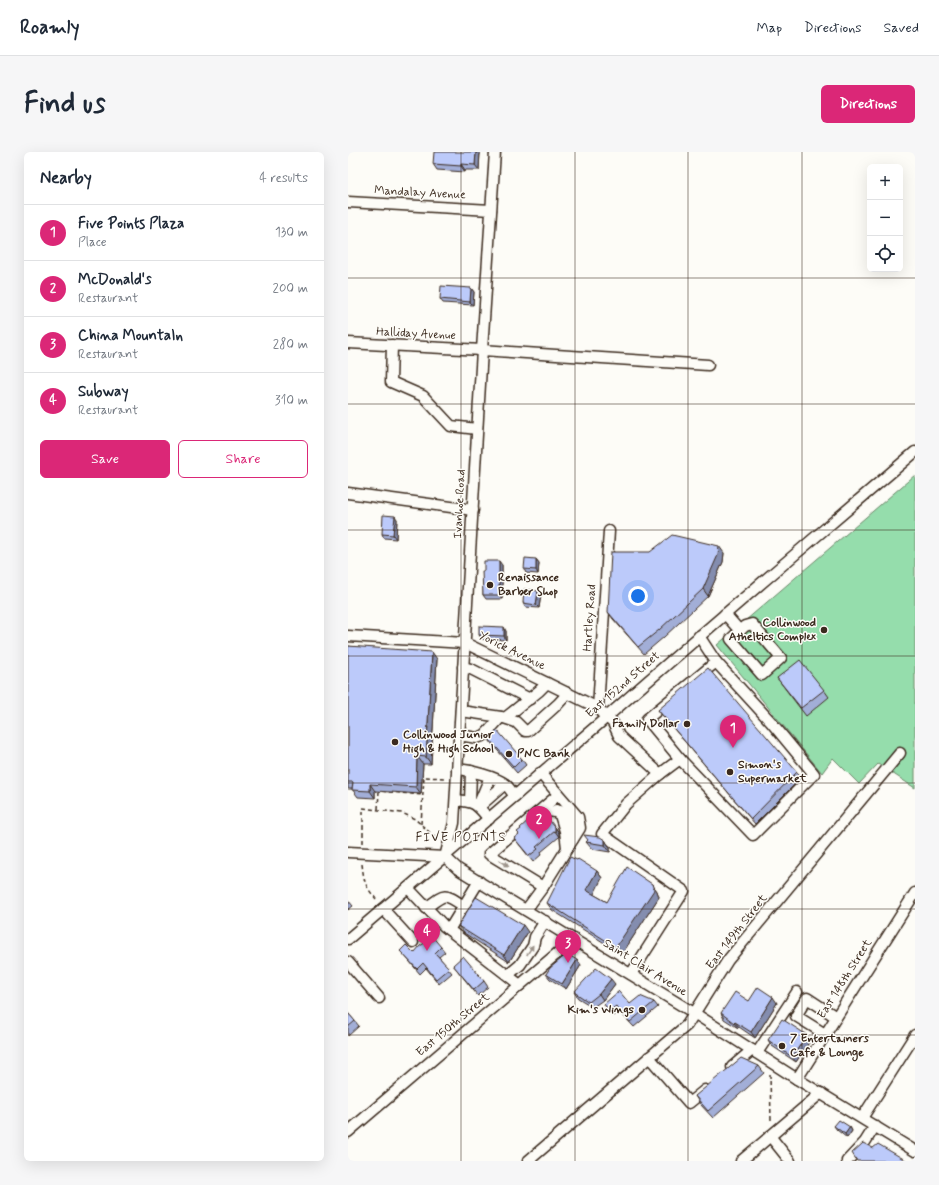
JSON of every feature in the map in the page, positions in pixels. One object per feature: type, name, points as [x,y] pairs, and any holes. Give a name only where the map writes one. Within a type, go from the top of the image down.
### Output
[{"type":"street","name":"Ivanhoe Road","points":[[445,857],[454,823],[456,800],[477,429],[495,152]]},
{"type":"street","name":"Mandalay Avenue","points":[[348,202],[491,210]]},
{"type":"street","name":"Halliday Avenue","points":[[348,343],[708,365]]},
{"type":"street","points":[[392,345],[391,382],[422,396],[451,426],[477,429]]},
{"type":"street","name":"East 152nd Street","points":[[348,939],[915,452]]},
{"type":"street","points":[[348,493],[473,510]]},
{"type":"street","name":"Hartley Road","points":[[598,708],[609,531]]},
{"type":"street","points":[[725,614],[740,631]]},
{"type":"street","points":[[749,624],[752,624],[781,658],[762,675],[731,639],[740,631],[749,624]]},
{"type":"street","name":"Yorick Avenue","points":[[348,636],[465,643],[598,708],[613,723],[619,736],[660,774]]},
{"type":"street","points":[[699,636],[716,662],[771,722],[814,774],[753,835],[680,758],[647,719],[716,662]]},
{"type":"street","points":[[464,667],[530,699]]},
{"type":"street","points":[[459,735],[477,738],[485,735],[503,717],[530,699],[547,683]]},
{"type":"street","points":[[461,711],[503,717],[516,722],[525,731],[528,731],[568,693]]},
{"type":"street","name":"East 149th Street","points":[[528,1161],[687,1025],[728,960],[900,753]]},
{"type":"street","points":[[631,974],[684,891],[602,834],[626,804],[680,758]]},
{"type":"street","points":[[457,769],[471,770],[490,777],[505,784],[515,796]]},
{"type":"street","points":[[471,770],[476,805]]},
{"type":"street","points":[[526,910],[543,887],[580,828],[578,817],[540,773]]},
{"type":"street","points":[[476,805],[490,777]]},
{"type":"street","points":[[476,805],[505,784]]},
{"type":"street","points":[[543,887],[489,854],[558,795]]},
{"type":"street","points":[[456,800],[476,805],[489,819]]},
{"type":"street","points":[[502,843],[511,842],[549,811],[558,810],[564,812],[568,816],[572,828],[573,839]]},
{"type":"street","points":[[549,811],[560,815],[565,831],[567,848]]},
{"type":"street","points":[[348,852],[445,857]]},
{"type":"street","name":"Saint Clair Avenue","points":[[445,857],[458,869],[631,974],[797,1079],[915,1151]]},
{"type":"street","points":[[449,930],[479,881]]},
{"type":"street","points":[[408,888],[449,930],[520,985]]},
{"type":"street","name":"East 148th Street","points":[[797,1079],[915,893]]},
{"type":"street","points":[[426,908],[442,896],[448,896],[464,906]]},
{"type":"street","points":[[383,909],[413,942]]},
{"type":"street","points":[[508,975],[520,964],[533,946],[535,937],[545,922]]},
{"type":"street","name":"East 150th Street","points":[[348,1132],[574,939]]},
{"type":"street","points":[[348,962],[378,998]]},
{"type":"street","points":[[725,1073],[755,1052],[786,1009],[796,992]]},
{"type":"street","points":[[796,1016],[807,998],[836,1017]]},
{"type":"street","points":[[786,1009],[825,1034]]},
{"type":"street","points":[[862,1118],[915,1035]]},
{"type":"street","points":[[649,1057],[689,1103],[713,1083]]},
{"type":"street","points":[[741,1161],[821,1093]]},
{"type":"street","points":[[847,1161],[865,1142],[875,1126]]},
{"type":"street","points":[[770,1136],[790,1161]]},
{"type":"path","points":[[421,824],[424,777],[445,778]]},
{"type":"path","points":[[378,810],[379,791],[423,795]]},
{"type":"path","points":[[363,842],[363,808],[402,812],[415,819],[437,839]]},
{"type":"path","points":[[362,864],[363,879],[367,888],[376,899]]},
{"type":"path","points":[[770,1074],[771,1121]]},
{"type":"green space","name":"Collinwood Atheltics Complex","points":[[915,475],[915,788],[878,764],[859,784],[833,758],[822,773],[717,645]]},
{"type":"building","points":[[434,152],[476,152],[475,165],[461,164],[461,166],[433,164]]},
{"type":"building","points":[[441,286],[471,288],[470,302],[440,299]]},
{"type":"building","points":[[383,515],[395,516],[393,535],[382,534]]},
{"type":"building","points":[[672,535],[719,546],[718,555],[703,589],[659,630],[638,647],[608,612],[611,552],[650,552]]},
{"type":"building","points":[[525,558],[536,559],[536,570],[524,569]]},
{"type":"building","points":[[484,561],[499,561],[499,595],[483,595],[482,571],[484,571]]},
{"type":"building","points":[[524,589],[538,591],[536,605],[523,603]]},
{"type":"building","points":[[479,626],[504,627],[504,636],[479,635]]},
{"type":"building","points":[[348,646],[432,652],[426,757],[417,756],[416,787],[370,784],[370,791],[352,790],[353,782],[348,782]]},
{"type":"building","points":[[800,660],[824,690],[801,708],[777,678]]},
{"type":"building","points":[[708,668],[797,772],[751,819],[658,710]]},
{"type":"building","name":"PNC Bank","points":[[497,730],[522,759],[514,767],[488,738]]},
{"type":"building","points":[[544,814],[555,827],[555,831],[536,847],[538,849],[529,856],[514,838],[519,834],[517,832],[521,829],[520,828],[532,817],[537,819]]},
{"type":"building","points":[[584,835],[600,837],[605,840],[605,845],[586,842],[588,840]]},
{"type":"building","points":[[570,857],[577,860],[578,859],[597,871],[586,890],[607,902],[627,867],[652,884],[654,890],[616,947],[547,903]]},
{"type":"building","points":[[476,897],[523,925],[504,955],[458,926]]},
{"type":"building","points":[[426,929],[441,947],[435,953],[449,968],[436,979],[423,963],[417,969],[400,951],[406,945],[414,953],[426,942],[419,934]]},
{"type":"building","points":[[567,954],[577,960],[562,984],[546,974],[550,968]]},
{"type":"building","points":[[463,956],[484,981],[474,990],[453,965]]},
{"type":"building","points":[[596,968],[611,979],[599,994],[589,1002],[574,992]]},
{"type":"building","points":[[758,987],[773,997],[751,1032],[735,1022],[734,1023],[721,1013],[735,992],[749,1001]]},
{"type":"building","points":[[619,991],[630,1004],[640,996],[654,1002],[630,1022],[616,1006],[609,1011],[604,1004]]},
{"type":"building","points":[[348,1013],[355,1021],[348,1027]]},
{"type":"building","points":[[782,1019],[807,1035],[792,1057],[768,1040]]},
{"type":"building","points":[[741,1058],[759,1066],[708,1111],[695,1096]]},
{"type":"building","points":[[839,1120],[850,1127],[845,1134],[834,1126]]},
{"type":"building","points":[[863,1143],[873,1148],[878,1144],[907,1161],[857,1161],[852,1153]]},
{"type":"place","name":"Renaissance Barber Shop","points":[[490,585]]},
{"type":"place","name":"Collinwood Atheltics Complex","points":[[824,630]]},
{"type":"place","name":"Family Dollar","points":[[687,724]]},
{"type":"place","name":"Collinwood Junior High & High School","points":[[395,742]]},
{"type":"place","name":"Five Points Plaza","points":[[733,748]]},
{"type":"place","name":"PNC Bank","points":[[509,754]]},
{"type":"place","name":"Simon's Supermarket","points":[[730,772]]},
{"type":"place","name":"McDonald's","points":[[539,839]]},
{"type":"place","name":"Subway","points":[[427,951]]},
{"type":"place","name":"China MountaIn","points":[[568,963]]},
{"type":"place","name":"Kim's Wings","points":[[642,1010]]},
{"type":"place","name":"7 Entertainers Cafe & Lounge","points":[[782,1046]]},
{"type":"district","name":"FIVE POINTS","points":[[461,837]]}]
